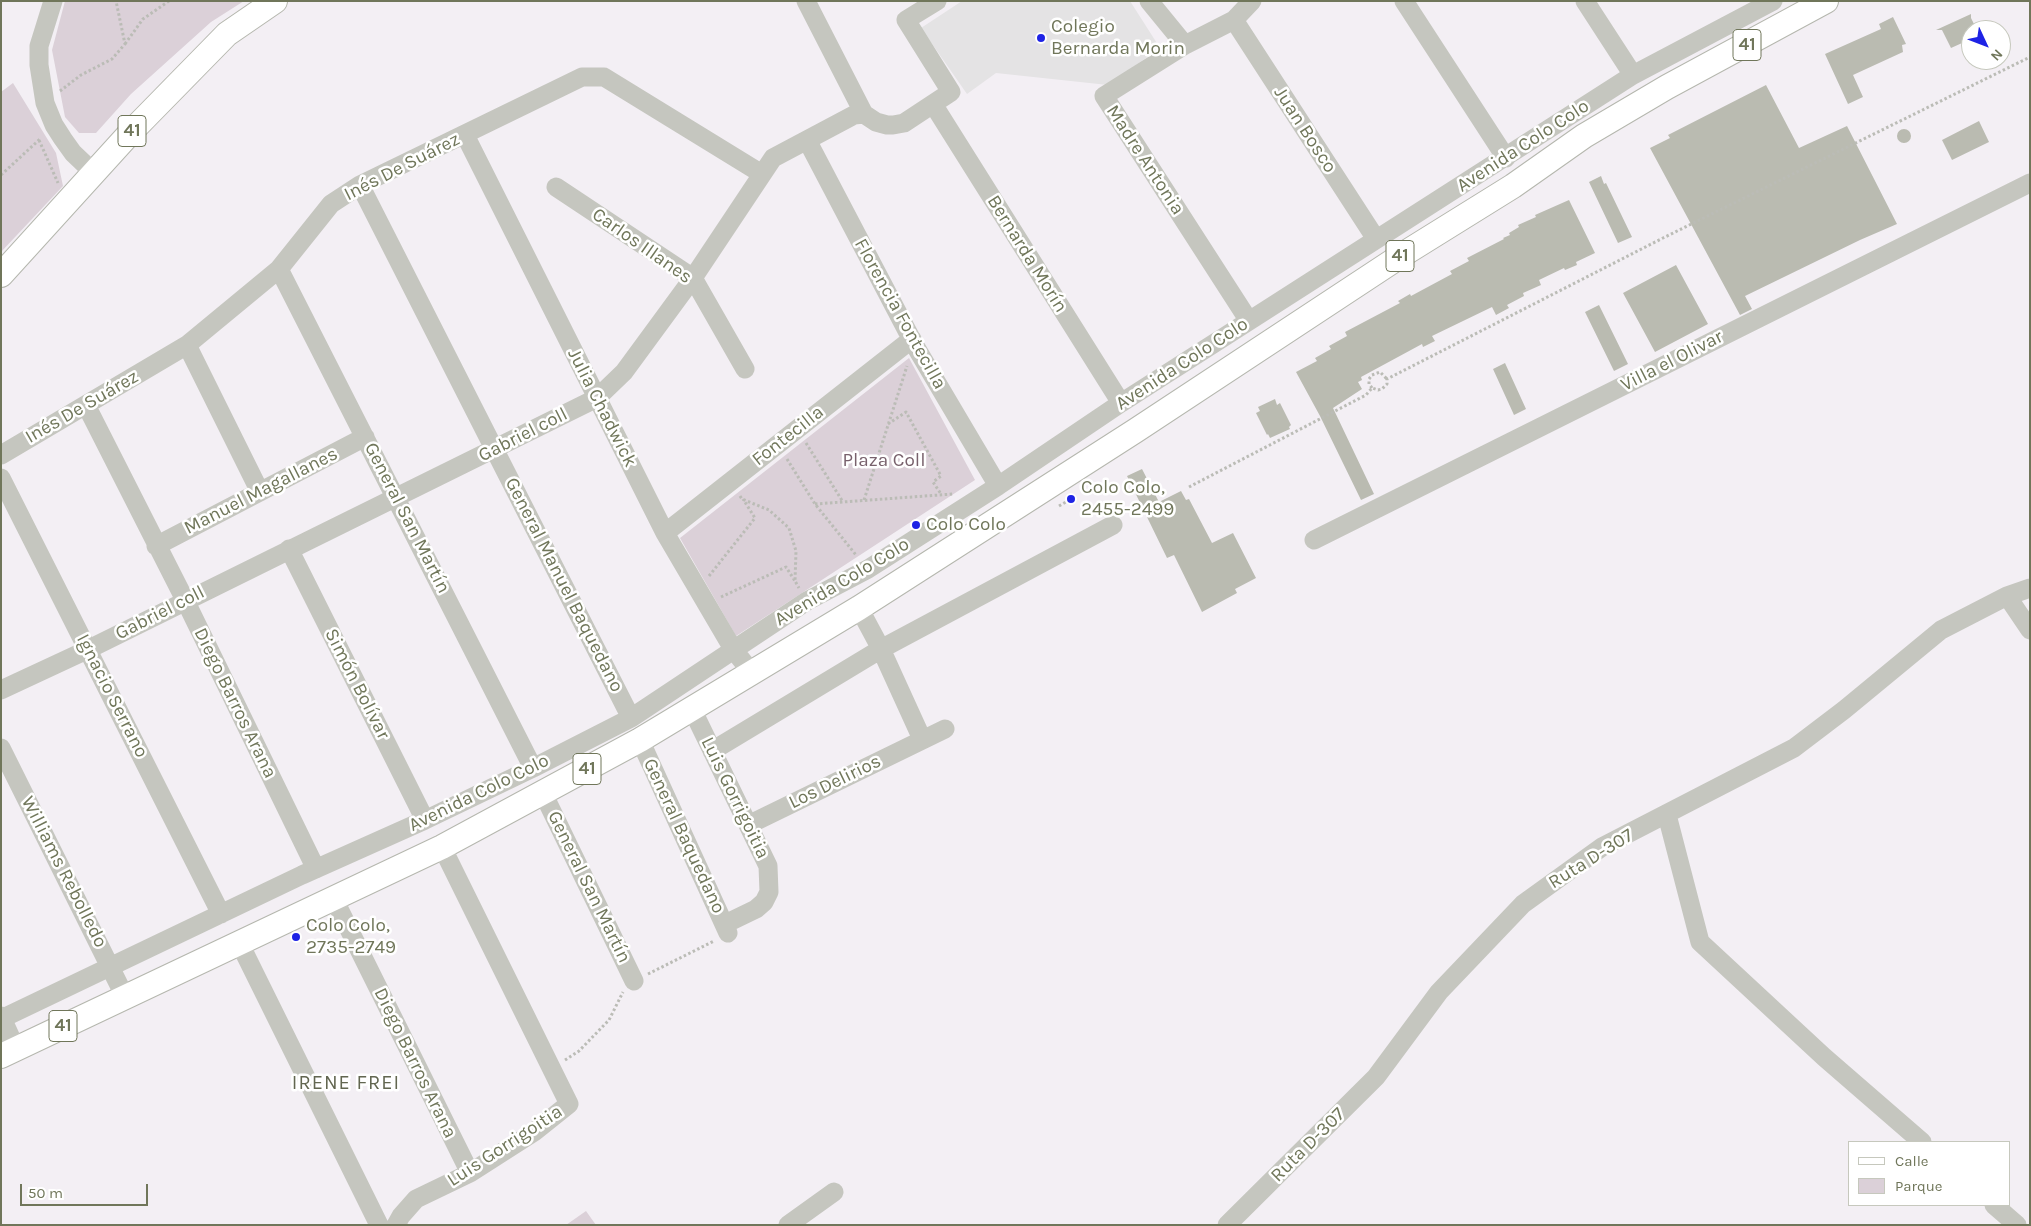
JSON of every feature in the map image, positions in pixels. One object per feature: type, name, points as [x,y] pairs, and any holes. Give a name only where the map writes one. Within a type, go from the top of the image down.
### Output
[{"type":"main road","name":"41","points":[[1,274],[130,133],[227,34],[275,1]]},
{"type":"main road","name":"41","points":[[1667,87],[1826,1]]},
{"type":"main road","points":[[1667,87],[1842,1]]},
{"type":"main road","name":"Avenida Colo Colo","points":[[8,1052],[442,847],[640,740],[859,608],[1144,425],[1402,255],[1513,186],[1584,136],[1667,87]]},
{"type":"street","points":[[52,1],[39,46],[40,74],[45,102],[54,125],[73,153],[94,173]]},
{"type":"street","points":[[806,1],[864,114],[876,122],[893,126],[904,123],[951,92],[906,20],[937,1]]},
{"type":"street","points":[[1149,1],[1186,45]]},
{"type":"street","name":"Madre Antonia","points":[[1249,321],[1104,96],[1186,45],[1234,20],[1252,1]]},
{"type":"street","points":[[1404,1],[1506,158]]},
{"type":"street","points":[[1585,1],[1633,75]]},
{"type":"street","name":"Avenida Colo Colo","points":[[2,1018],[316,869],[425,820],[631,718],[732,649],[808,601],[868,569],[1121,403],[1633,75],[1767,3]]},
{"type":"street","name":"Juan Bosco","points":[[1234,20],[1376,239]]},
{"type":"street","name":"Inés De Suárez","points":[[1,455],[187,345],[279,269],[331,204],[360,184],[466,135],[582,77],[604,77],[762,174]]},
{"type":"street","name":"Bernarda Morín","points":[[933,104],[1121,403]]},
{"type":"street","name":"Gabriel coll","points":[[1,690],[89,649],[597,398],[624,372],[693,278],[773,158],[848,118],[864,114]]},
{"type":"street","name":"Julia Chadwick","points":[[466,135],[665,533],[732,649],[752,673]]},
{"type":"street","name":"Florencia Fontecilla","points":[[807,140],[990,490]]},
{"type":"street","name":"Villa el Olivar","points":[[1314,540],[2030,183]]},
{"type":"street","name":"General Manuel Baquedano","points":[[360,184],[631,718]]},
{"type":"street","name":"Carlos Illanes","points":[[556,187],[693,278],[745,369]]},
{"type":"street","name":"General San Martín","points":[[279,269],[397,497],[533,768]]},
{"type":"street","name":"Fontecilla","points":[[665,533],[777,444],[913,341]]},
{"type":"street","points":[[187,345],[260,492]]},
{"type":"street","name":"Diego Barros Arana","points":[[86,405],[185,600],[316,869]]},
{"type":"street","name":"Manuel Magallanes","points":[[156,546],[365,437]]},
{"type":"street","name":"Ignacio Serrano","points":[[1,478],[89,649],[221,914]]},
{"type":"street","points":[[990,490],[1026,500]]},
{"type":"street","points":[[712,751],[881,649],[1113,525]]},
{"type":"street","name":"Simón Bolívar","points":[[289,549],[425,820]]},
{"type":"street","name":"Ruta D-307","points":[[1227,1225],[1376,1077],[1439,992],[1523,904],[1602,847],[1794,748],[1844,710],[1941,630],[2006,596],[2030,588]]},
{"type":"street","points":[[2006,596],[2030,630]]},
{"type":"street","points":[[859,608],[881,649],[922,739]]},
{"type":"street","name":"Luis Gorrigoitia","points":[[692,709],[768,866],[769,892],[764,902],[727,929]]},
{"type":"street","name":"Los Delirios","points":[[748,824],[944,729]]},
{"type":"street","name":"General Baquedano","points":[[640,740],[727,929]]},
{"type":"street","name":"Williams Rebolledo","points":[[1,748],[125,997]]},
{"type":"street","name":"General San Martín","points":[[543,792],[634,980]]},
{"type":"street","points":[[1667,815],[1700,942],[1824,1057],[1921,1141]]},
{"type":"street","name":"Luis Gorrigoitia","points":[[396,1225],[401,1216],[416,1199],[470,1173],[534,1132],[569,1104],[442,847]]},
{"type":"street","name":"Diego Barros Arana","points":[[334,899],[470,1173]]},
{"type":"street","points":[[240,944],[379,1225]]},
{"type":"street","points":[[2,1018],[8,1052]]},
{"type":"street","points":[[788,1225],[834,1192]]},
{"type":"street","points":[[1995,1206],[2017,1225]]},
{"type":"path","points":[[116,1],[124,44]]},
{"type":"path","points":[[45,102],[80,76],[112,60],[143,19],[169,1]]},
{"type":"path","points":[[1387,379],[1663,238],[2030,57]]},
{"type":"path","points":[[1,175],[54,125]]},
{"type":"path","points":[[39,140],[58,183],[52,191]]},
{"type":"path","points":[[864,500],[913,341]]},
{"type":"path","points":[[1380,372],[1387,379],[1387,384],[1382,389],[1372,388],[1369,384],[1369,379],[1372,375],[1380,372]]},
{"type":"path","points":[[1190,487],[1366,395],[1372,388]]},
{"type":"path","points":[[888,424],[906,412],[941,476],[933,482],[941,494]]},
{"type":"path","points":[[797,429],[843,502]]},
{"type":"path","points":[[777,444],[815,504],[868,569]]},
{"type":"path","points":[[702,597],[755,518],[731,481]]},
{"type":"path","points":[[815,504],[990,490]]},
{"type":"path","points":[[742,498],[769,510],[788,528],[796,551],[795,581]]},
{"type":"path","points":[[702,597],[786,567],[808,601]]},
{"type":"shaded area","name":"Colegio Bernarda Morin","points":[[962,1],[1130,1],[1160,48],[1108,85],[996,73],[967,94],[921,28]]},
{"type":"green space","points":[[65,1],[244,1],[211,22],[131,94],[96,133],[79,133],[65,117],[52,50]]},
{"type":"green space","points":[[13,83],[56,153],[63,186],[1,252],[1,92]]},
{"type":"green space","name":"Plaza Coll","points":[[909,358],[975,480],[736,636],[680,538]]},
{"type":"green space","points":[[586,1211],[596,1225],[566,1225]]},
{"type":"building","points":[[1971,14],[1972,20],[1961,20],[1961,44],[1951,48],[1942,30],[1936,30]]},
{"type":"building","points":[[1893,17],[1906,44],[1902,45],[1903,52],[1853,75],[1863,97],[1848,104],[1825,54],[1881,29],[1879,24]]},
{"type":"building","points":[[1766,85],[1799,148],[1847,126],[1897,224],[1745,296],[1752,309],[1740,315],[1650,148],[1670,138],[1668,135]]},
{"type":"building","points":[[1979,121],[1989,142],[1952,160],[1942,140]]},
{"type":"building","points":[[1901,129],[1907,129],[1911,136],[1907,143],[1901,143],[1897,139],[1897,133]]},
{"type":"building","points":[[1601,176],[1632,237],[1618,243],[1589,182]]},
{"type":"building","points":[[1569,200],[1595,253],[1576,262],[1577,265],[1565,270],[1564,268],[1539,280],[1541,285],[1523,293],[1524,296],[1507,305],[1509,308],[1496,315],[1492,307],[1432,336],[1435,341],[1423,347],[1422,344],[1361,377],[1362,380],[1358,382],[1362,389],[1333,408],[1374,494],[1361,500],[1296,372],[1317,361],[1315,358],[1331,349],[1329,346],[1347,336],[1345,332],[1400,303],[1398,301],[1410,294],[1411,296],[1452,274],[1450,271],[1469,261],[1467,258],[1504,239],[1510,235],[1509,233],[1519,227],[1518,225]]},
{"type":"building","points":[[1676,265],[1708,324],[1655,352],[1623,293]]},
{"type":"building","points":[[1599,305],[1628,364],[1614,371],[1585,312]]},
{"type":"building","points":[[1505,363],[1526,409],[1514,415],[1493,369]]},
{"type":"building","points":[[1275,399],[1277,405],[1280,403],[1291,425],[1290,429],[1270,438],[1256,413],[1260,411],[1258,407]]},
{"type":"building","points":[[1142,469],[1159,502],[1181,491],[1186,500],[1189,499],[1212,543],[1233,533],[1256,578],[1235,589],[1237,593],[1202,612],[1174,555],[1167,558],[1127,476]]},
{"type":"place","name":"Colegio Bernarda Morin","points":[[1041,38]]},
{"type":"place","name":"Colo Colo, 2455-2499","points":[[1071,499]]},
{"type":"place","name":"Colo Colo","points":[[916,525]]},
{"type":"place","name":"Colo Colo, 2735-2749","points":[[296,937]]},
{"type":"district","name":"IRENE FREI","points":[[346,1083]]}]
